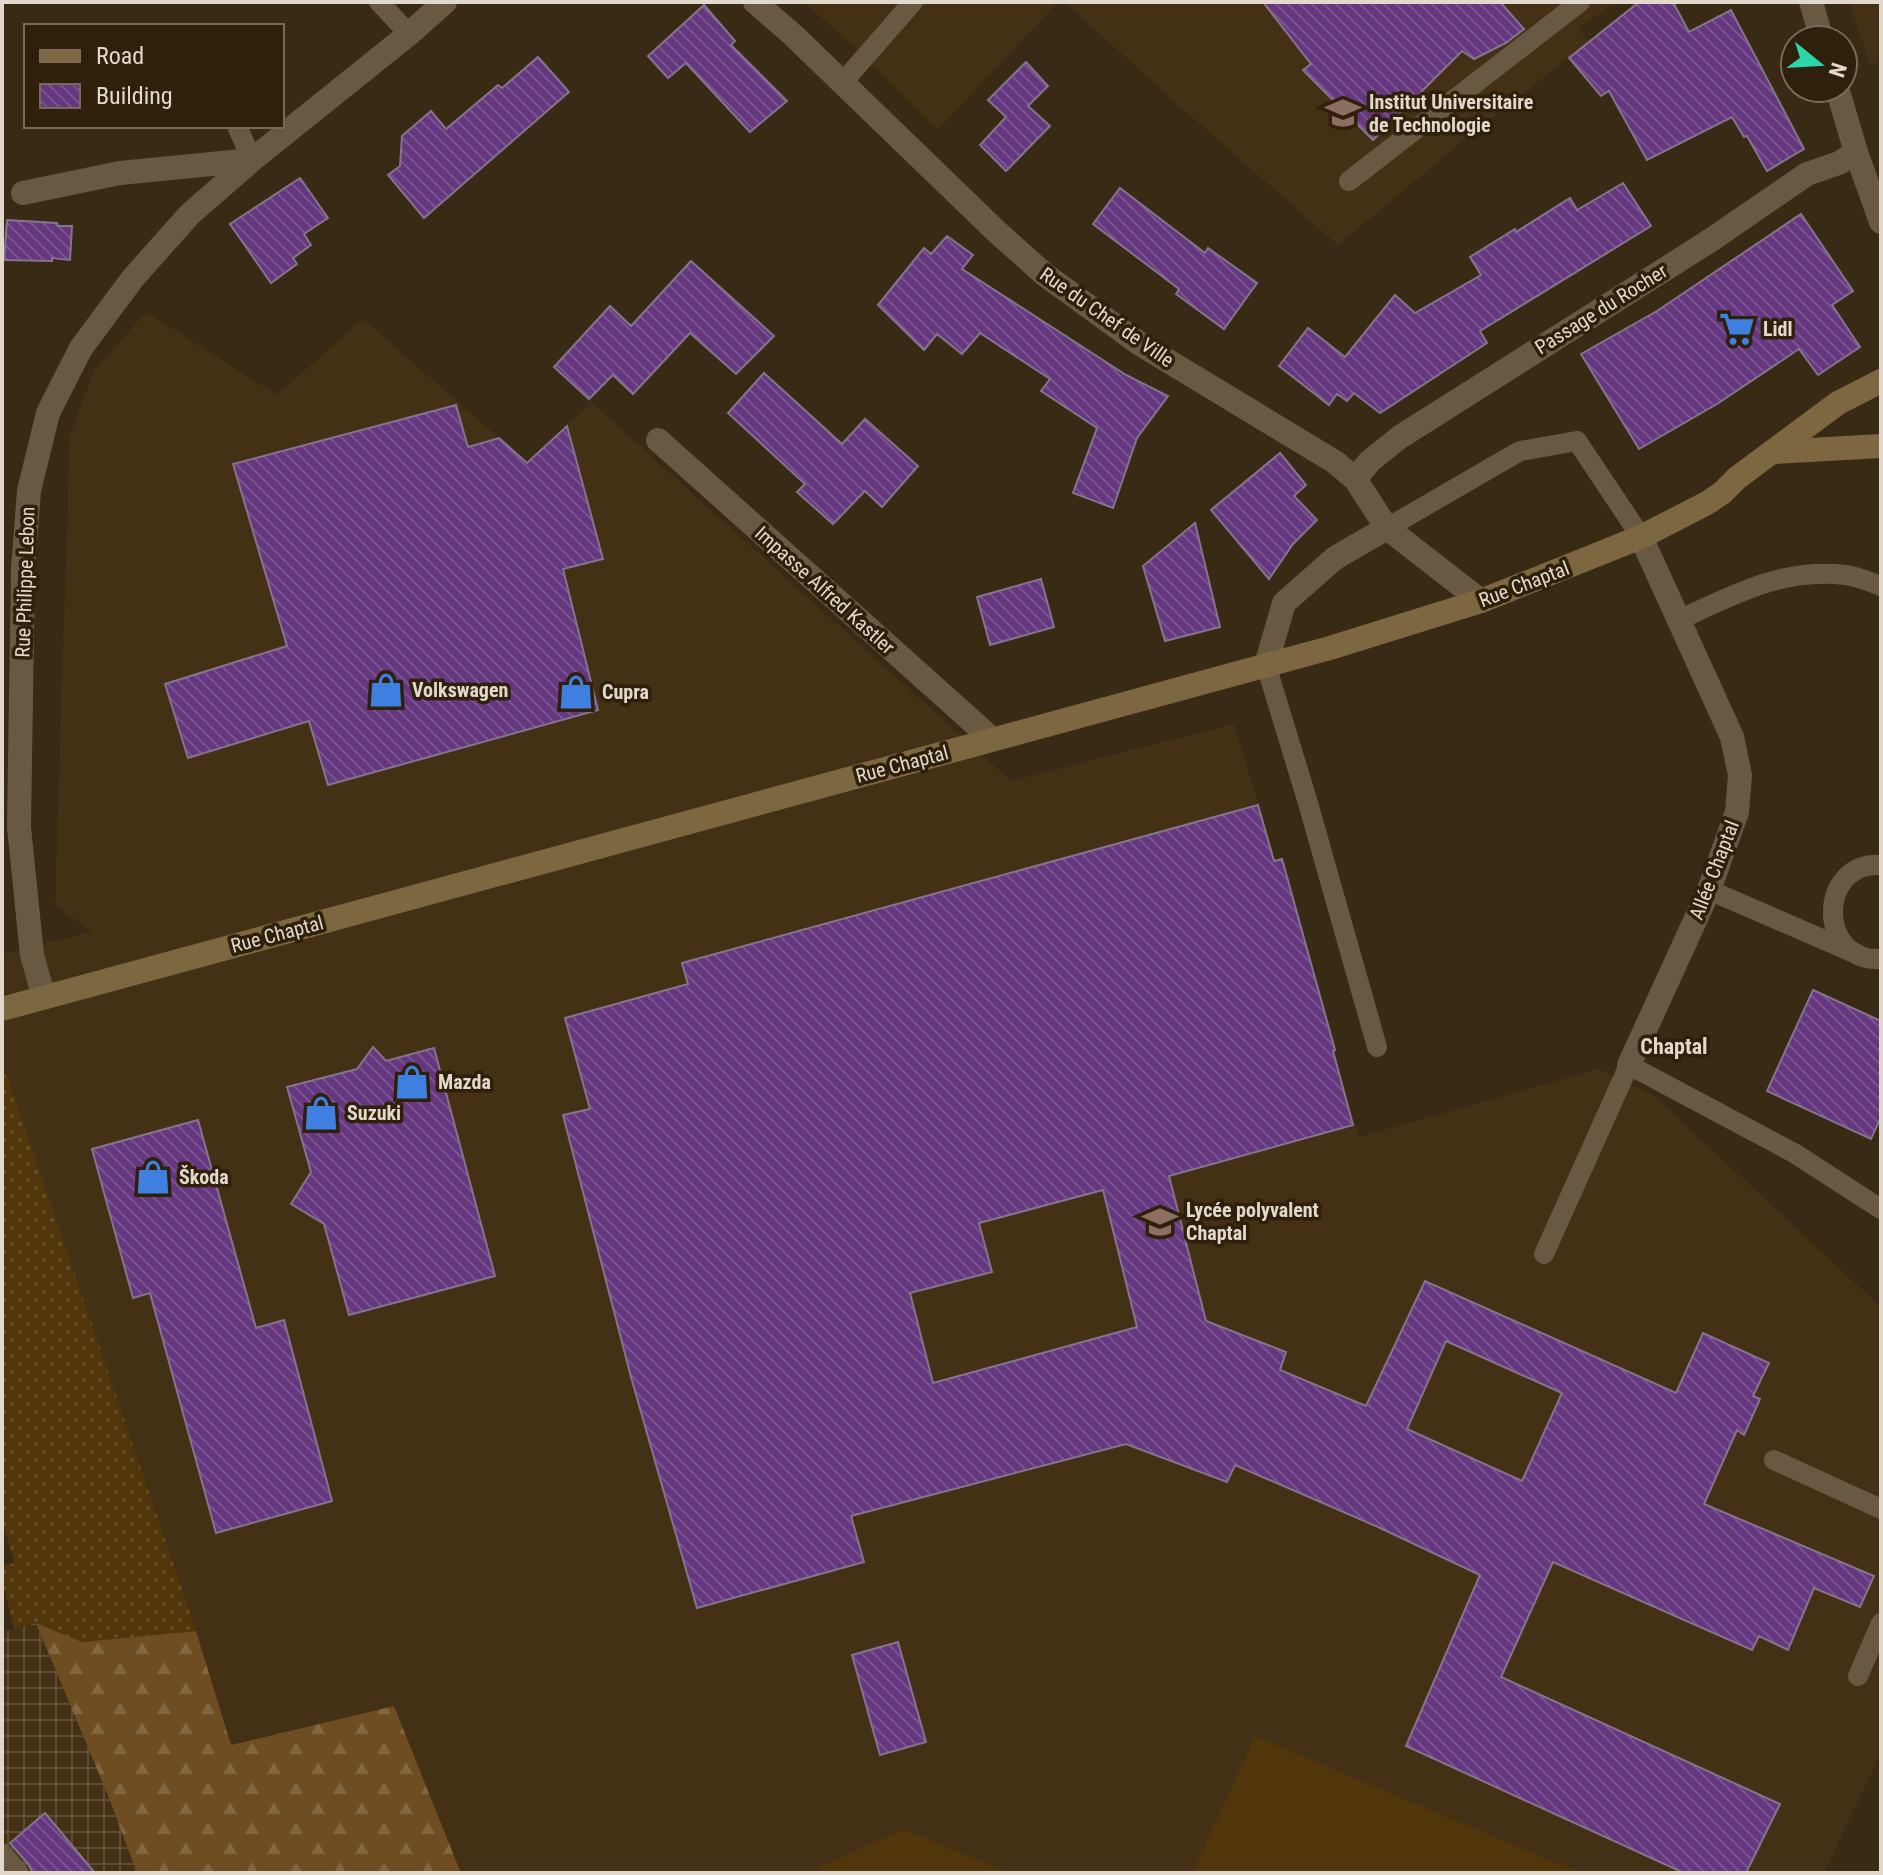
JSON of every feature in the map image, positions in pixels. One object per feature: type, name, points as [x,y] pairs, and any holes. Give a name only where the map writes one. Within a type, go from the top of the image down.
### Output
[{"type":"main road","name":"Rue Chaptal","points":[[2,1009],[1330,648],[1481,601],[1641,537],[1707,503],[1838,403],[1881,381]]},
{"type":"main road","points":[[1774,452],[1881,446]]},
{"type":"street","points":[[23,193],[120,173],[252,160],[445,2]]},
{"type":"street","name":"Rue du Chef de Ville","points":[[755,2],[1044,274],[1140,344],[1335,462],[1355,479],[1387,528],[1481,601]]},
{"type":"street","points":[[1816,4],[1819,24]]},
{"type":"street","points":[[1842,104],[1881,221]]},
{"type":"street","name":"Passage du Rocher","points":[[1355,479],[1370,461],[1400,437],[1711,240],[1807,174],[1839,163],[1856,152]]},
{"type":"street","name":"Rue Philippe Lebon","points":[[44,997],[32,955],[19,827],[23,568],[29,491],[48,413],[81,348],[133,278],[190,214],[252,160]]},
{"type":"street","name":"Impasse Alfred Kastler","points":[[658,440],[992,739]]},
{"type":"street","points":[[1266,665],[1284,603],[1335,558],[1387,528]]},
{"type":"street","name":"Allée Chaptal","points":[[1629,1065],[1709,890],[1737,812],[1740,775],[1732,737],[1641,537]]},
{"type":"lane","points":[[379,2],[409,34]]},
{"type":"lane","points":[[843,82],[913,2]]},
{"type":"lane","points":[[1349,181],[1580,2]]},
{"type":"lane","points":[[238,128],[252,160]]},
{"type":"lane","points":[[1387,528],[1520,451],[1577,441],[1641,537]]},
{"type":"lane","points":[[1679,620],[1747,588],[1786,577],[1847,575],[1881,586]]},
{"type":"lane","points":[[1266,665],[1313,818],[1377,1047]]},
{"type":"lane","points":[[1874,959],[1846,947],[1832,920],[1832,904],[1837,889],[1847,877],[1860,868],[1881,865]]},
{"type":"lane","points":[[1709,890],[1874,959]]},
{"type":"lane","points":[[1544,1254],[1629,1065],[1794,1153],[1881,1209]]},
{"type":"lane","points":[[1774,1460],[1881,1509]]},
{"type":"lane","points":[[1858,1676],[1881,1623]]},
{"type":"lane","points":[[2,1853],[19,1873]]},
{"type":"shaded area","points":[[804,2],[1058,2],[938,130]]},
{"type":"shaded area","name":"Institut Universitaire de Technologie","points":[[1065,2],[1615,2],[1579,28],[1588,42],[1338,245]]},
{"type":"shaded area","points":[[1849,2],[1881,2],[1881,59],[1871,67],[1859,24]]},
{"type":"shaded area","points":[[146,312],[277,395],[363,319],[527,462],[592,403],[1011,781],[1234,724],[1359,1137],[1599,1069],[1653,1095],[1881,1307],[1881,1753],[1824,1873],[1581,1873],[1255,1736],[1192,1873],[1009,1873],[904,1829],[821,1866],[818,1873],[461,1873],[394,1706],[230,1745],[196,1631],[7,1076],[2,1075],[2,954],[92,932],[55,905],[70,435],[94,371]]},
{"type":"shaded area","points":[[2,1075],[7,1075],[196,1631],[82,1642],[36,1623],[14,1629],[2,1579],[2,1566],[15,1563],[2,1522]]},
{"type":"shaded area","points":[[36,1623],[137,1873],[2,1873],[2,1632]]},
{"type":"shaded area","points":[[1255,1736],[1581,1873],[1192,1873]]},
{"type":"shaded area","points":[[904,1829],[1009,1873],[818,1873],[821,1866]]},
{"type":"green space","points":[[36,1623],[82,1642],[196,1631],[231,1745],[394,1706],[461,1873],[137,1873]]},
{"type":"building","points":[[1263,2],[1500,2],[1524,29],[1506,43],[1474,59],[1462,51],[1373,140],[1303,70],[1311,64]]},
{"type":"building","points":[[1639,2],[1673,2],[1689,32],[1731,10],[1804,149],[1767,171],[1732,117],[1647,160],[1609,91],[1601,96],[1569,58]]},
{"type":"building","points":[[704,5],[735,41],[731,45],[787,101],[750,132],[686,63],[668,78],[648,56]]},
{"type":"building","points":[[538,57],[569,92],[424,218],[388,175],[400,166],[402,136],[431,111],[446,129],[498,85],[502,88]]},
{"type":"building","points":[[1026,62],[1048,86],[1028,106],[1050,126],[1006,171],[980,145],[1006,117],[988,100]]},
{"type":"building","points":[[300,178],[328,218],[304,234],[311,245],[293,258],[297,264],[271,283],[230,224]]},
{"type":"building","points":[[1623,183],[1651,226],[1480,331],[1487,343],[1380,413],[1354,393],[1347,401],[1337,394],[1329,405],[1279,366],[1308,328],[1345,357],[1395,295],[1415,313],[1481,275],[1470,257],[1570,198],[1577,210]]},
{"type":"building","points":[[1120,188],[1205,253],[1208,248],[1257,283],[1224,329],[1176,294],[1179,289],[1093,224]]},
{"type":"building","name":"Lidl","points":[[1801,214],[1853,291],[1832,305],[1860,347],[1818,375],[1799,349],[1717,404],[1639,449],[1581,354],[1657,311]]},
{"type":"building","points":[[7,220],[72,226],[70,260],[4,260]]},
{"type":"building","points":[[947,236],[973,255],[962,269],[1126,375],[1168,396],[1137,438],[1113,508],[1073,493],[1097,428],[1041,391],[1050,379],[980,333],[962,354],[937,334],[924,350],[878,305],[924,248],[931,254]]},
{"type":"building","points":[[691,261],[774,336],[736,374],[690,333],[633,394],[613,375],[589,399],[554,367],[610,306],[631,326]]},
{"type":"building","points":[[764,373],[842,444],[865,419],[918,466],[882,507],[865,491],[833,524],[797,492],[805,484],[728,413]]},
{"type":"building","points":[[456,405],[468,447],[499,438],[527,463],[567,426],[603,559],[563,569],[598,710],[328,785],[309,721],[188,758],[165,684],[287,646],[233,464]]},
{"type":"building","points":[[1280,453],[1306,485],[1294,496],[1317,520],[1293,544],[1269,579],[1211,510]]},
{"type":"building","points":[[1195,523],[1220,627],[1165,641],[1143,566]]},
{"type":"building","points":[[1041,579],[1054,627],[990,645],[977,597]]},
{"type":"building","points":[[1258,805],[1274,861],[1282,859],[1353,1125],[1169,1176],[1206,1321],[1286,1352],[1280,1370],[1366,1406],[1425,1281],[1676,1393],[1703,1333],[1769,1363],[1753,1396],[1760,1399],[1744,1435],[1737,1430],[1704,1504],[1874,1576],[1860,1607],[1814,1588],[1788,1650],[1759,1636],[1752,1650],[1553,1562],[1501,1677],[1780,1804],[1746,1873],[1684,1873],[1406,1746],[1480,1575],[1235,1465],[1227,1482],[1126,1444],[851,1516],[864,1562],[697,1608],[631,1377],[563,1115],[590,1109],[565,1018],[688,984],[682,963]],"holes":[[[1103,1190],[1137,1327],[933,1383],[910,1293],[992,1272],[979,1223]],[[1446,1341],[1562,1393],[1522,1481],[1407,1429]]]},
{"type":"building","points":[[1813,990],[1881,1021],[1881,1117],[1871,1139],[1767,1091]]},
{"type":"building","points":[[373,1047],[386,1061],[434,1048],[495,1276],[349,1315],[324,1224],[291,1204],[311,1172],[287,1087],[357,1069]]},
{"type":"building","points":[[198,1120],[256,1328],[284,1320],[332,1501],[216,1533],[150,1293],[133,1298],[92,1149]]},
{"type":"building","points":[[898,1642],[926,1742],[880,1755],[852,1655]]},
{"type":"building","points":[[45,1813],[95,1873],[32,1872],[10,1843]]},
{"type":"place","name":"Institut Universitaire de Technologie","points":[[1343,113]]},
{"type":"place","name":"Lidl","points":[[1737,329]]},
{"type":"place","name":"Volkswagen","points":[[386,690]]},
{"type":"place","name":"Cupra","points":[[576,692]]},
{"type":"place","name":"Mazda","points":[[412,1082]]},
{"type":"place","name":"Suzuki","points":[[321,1113]]},
{"type":"place","name":"Škoda","points":[[153,1177]]},
{"type":"place","name":"Lycée polyvalent Chaptal","points":[[1160,1222]]},
{"type":"district","name":"Chaptal","points":[[1674,1046]]}]
